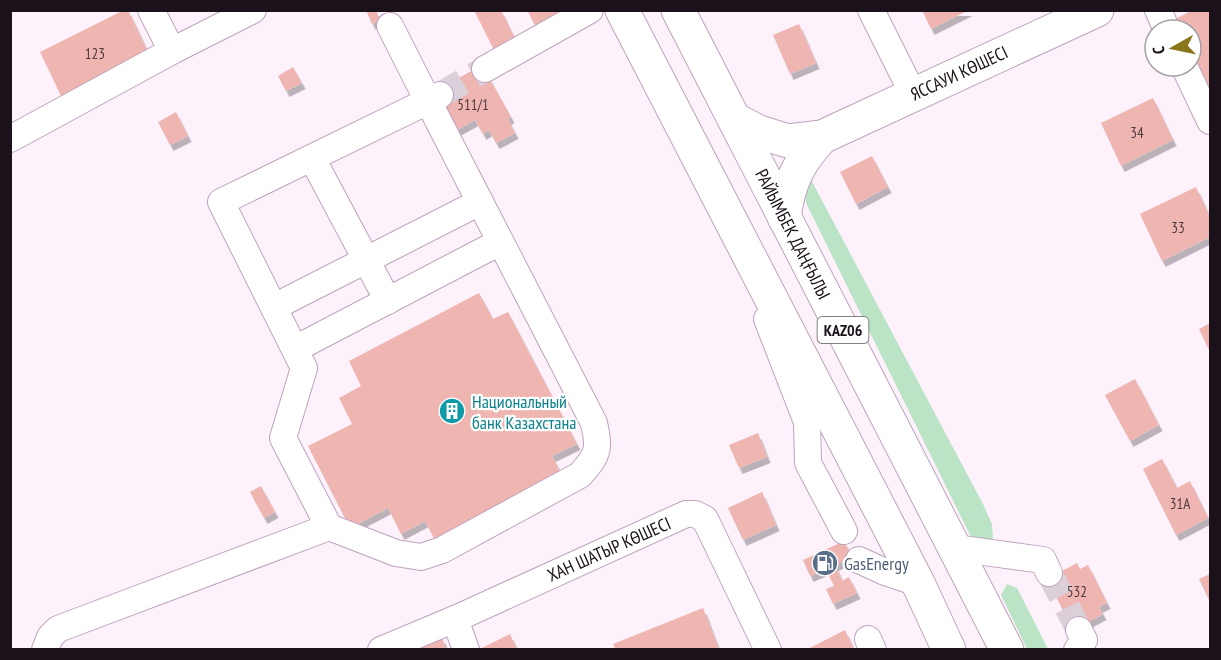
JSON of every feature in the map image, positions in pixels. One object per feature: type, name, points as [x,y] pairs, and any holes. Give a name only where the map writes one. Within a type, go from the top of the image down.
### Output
[{"type":"main road","name":"KАZ06","points":[[622,10],[717,190],[950,650]]},
{"type":"main road","name":"РАЙЫМБЕК ДАҢҒЫЛЫ","points":[[678,10],[1007,650]]},
{"type":"main road","name":"ЯССАУИ КӨШЕСІ","points":[[822,137],[1097,10]]},
{"type":"main road","points":[[734,119],[759,132],[788,141],[822,137]]},
{"type":"main road","points":[[784,217],[788,190],[795,173],[805,155],[822,137]]},
{"type":"street","points":[[151,10],[172,51]]},
{"type":"street","points":[[10,139],[253,10]]},
{"type":"street","points":[[485,69],[590,10]]},
{"type":"street","points":[[871,10],[913,94]]},
{"type":"street","points":[[390,26],[434,98],[480,202],[594,423],[599,445],[594,460],[580,475],[442,550],[421,557],[396,553],[329,527],[283,438],[304,368],[221,202],[434,98]]},
{"type":"street","points":[[1190,78],[1210,121]]},
{"type":"street","points":[[312,158],[388,301]]},
{"type":"street","points":[[717,190],[807,422],[808,463],[844,531]]},
{"type":"street","points":[[274,307],[480,202]]},
{"type":"street","points":[[295,349],[500,242]]},
{"type":"street","name":"ХАН ШАТЫР КӨШЕСІ","points":[[381,650],[455,619],[686,514],[695,514],[705,519],[768,650]]},
{"type":"street","points":[[45,650],[50,637],[58,629],[329,527]]},
{"type":"street","points":[[956,548],[1043,560],[1049,573]]},
{"type":"street","points":[[859,560],[918,583]]},
{"type":"street","points":[[455,619],[466,650]]},
{"type":"green space","points":[[809,176],[983,504],[992,524],[993,539],[990,543],[971,537],[806,203],[805,178]]},
{"type":"green space","points":[[1007,584],[1017,588],[1048,649],[1027,649],[1001,595]]},
{"type":"building","points":[[128,10],[149,54],[62,98],[40,52]]},
{"type":"building","points":[[366,10],[376,10],[380,20],[372,24]]},
{"type":"building","points":[[474,10],[501,10],[516,41],[495,52]]},
{"type":"building","points":[[527,10],[559,10],[563,17],[538,31]]},
{"type":"building","points":[[922,10],[969,10],[931,29]]},
{"type":"building","points":[[1193,10],[1210,10],[1210,94],[1203,78],[1203,18],[1177,18]]},
{"type":"building","points":[[799,24],[816,63],[790,74],[773,35]]},
{"type":"building","points":[[482,65],[511,117],[508,119],[515,133],[496,143],[489,130],[483,134],[475,120],[455,131],[437,90]]},
{"type":"building","points":[[293,67],[302,83],[286,91],[278,76]]},
{"type":"building","points":[[1153,98],[1173,140],[1121,166],[1101,123]]},
{"type":"building","points":[[176,112],[188,136],[170,145],[158,122]]},
{"type":"building","points":[[872,156],[888,187],[856,204],[840,172]]},
{"type":"building","points":[[1196,187],[1210,217],[1210,237],[1162,261],[1140,214]]},
{"type":"building","name":"Национальный банк Казахстана","points":[[479,293],[493,319],[508,312],[577,444],[552,456],[565,480],[438,546],[425,521],[401,534],[388,508],[350,528],[308,446],[352,424],[339,398],[361,386],[349,361]]},
{"type":"building","points":[[1210,323],[1210,352],[1199,329]]},
{"type":"building","points":[[1135,379],[1159,425],[1130,441],[1105,395]]},
{"type":"building","points":[[758,433],[767,457],[739,468],[729,445]]},
{"type":"building","points":[[1162,459],[1177,488],[1190,481],[1208,518],[1176,535],[1143,469]]},
{"type":"building","points":[[261,486],[275,512],[264,518],[250,492]]},
{"type":"building","points":[[762,492],[776,525],[743,540],[728,508]]},
{"type":"building","points":[[844,541],[852,557],[835,565],[842,581],[849,577],[857,593],[833,604],[826,589],[834,586],[826,569],[810,576],[803,560]]},
{"type":"building","points":[[1077,563],[1080,569],[1088,565],[1107,603],[1099,607],[1103,614],[1073,630],[1047,579]]},
{"type":"building","points":[[1210,574],[1210,602],[1199,579]]},
{"type":"building","points":[[703,608],[719,650],[616,650],[613,644]]},
{"type":"building","points":[[845,630],[854,650],[806,650]]},
{"type":"building","points":[[510,634],[517,650],[478,650]]},
{"type":"building","points":[[442,637],[446,650],[413,650]]},
{"type":"tunnel","points":[[440,95],[485,69]]},
{"type":"tunnel","points":[[1049,573],[1079,630]]},
{"type":"place","name":"Национальный банк Казахстана","points":[[452,411]]},
{"type":"place","name":"GasEnergy","points":[[825,563]]}]
